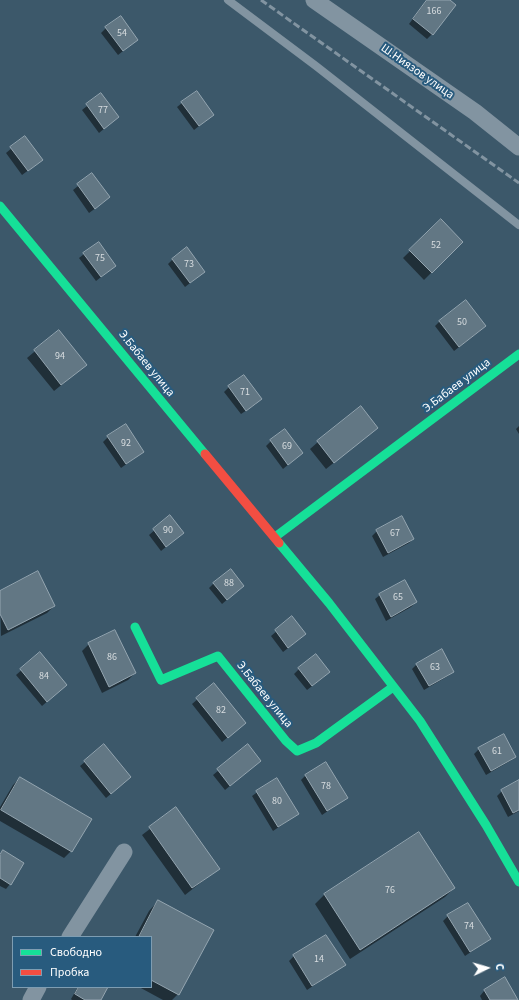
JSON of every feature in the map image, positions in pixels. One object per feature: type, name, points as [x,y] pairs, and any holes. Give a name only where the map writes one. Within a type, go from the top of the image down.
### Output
[{"type":"street","name":"Ш.Ниязов улица","points":[[314,0],[475,112],[519,147]]},
{"type":"street","name":"Э.Бабаев улица","points":[[0,206],[329,603],[420,721],[486,825],[519,882]]},
{"type":"street","name":"Э.Бабаев улица","points":[[275,537],[519,354]]},
{"type":"street","name":"Э.Бабаев улица","points":[[135,627],[161,680],[218,656],[286,741],[297,751],[316,743],[393,687]]},
{"type":"street","points":[[71,936],[124,852]]},
{"type":"street","points":[[31,1000],[37,988]]},
{"type":"lane","points":[[228,0],[322,71],[519,225]]},
{"type":"building","points":[[427,0],[450,0],[456,5],[433,35],[413,19]]},
{"type":"building","points":[[121,16],[138,40],[123,51],[105,27]]},
{"type":"building","points":[[197,91],[214,115],[199,126],[181,102]]},
{"type":"building","points":[[101,93],[119,117],[104,129],[86,104]]},
{"type":"building","points":[[25,136],[43,160],[28,171],[10,147]]},
{"type":"building","points":[[92,173],[110,197],[95,209],[77,184]]},
{"type":"building","points":[[441,219],[463,242],[432,273],[409,250]]},
{"type":"building","points":[[99,242],[116,266],[101,277],[83,253]]},
{"type":"building","points":[[187,247],[205,272],[190,283],[172,259]]},
{"type":"building","points":[[466,300],[486,326],[459,347],[439,321]]},
{"type":"building","points":[[59,330],[87,365],[61,385],[34,350]]},
{"type":"building","points":[[244,375],[262,399],[246,411],[228,386]]},
{"type":"building","points":[[361,406],[378,428],[334,463],[317,441]]},
{"type":"building","points":[[126,424],[144,452],[126,464],[107,436]]},
{"type":"building","points":[[285,429],[303,453],[288,465],[270,440]]},
{"type":"building","points":[[170,515],[184,533],[166,547],[153,529]]},
{"type":"building","points":[[402,516],[414,539],[388,553],[376,530]]},
{"type":"building","points":[[231,569],[244,586],[227,600],[213,583]]},
{"type":"building","points":[[38,571],[55,606],[8,630],[0,614],[0,591]]},
{"type":"building","points":[[405,580],[417,602],[391,617],[379,594]]},
{"type":"building","points":[[292,616],[306,634],[288,648],[275,630]]},
{"type":"building","points":[[115,630],[136,673],[109,687],[88,643]]},
{"type":"building","points":[[442,649],[454,672],[429,686],[416,664]]},
{"type":"building","points":[[40,652],[67,685],[47,702],[20,669]]},
{"type":"building","points":[[316,654],[330,672],[312,686],[298,668]]},
{"type":"building","points":[[214,683],[246,723],[228,738],[196,698]]},
{"type":"building","points":[[504,734],[516,757],[491,771],[478,748]]},
{"type":"building","points":[[104,744],[131,777],[111,794],[84,761]]},
{"type":"building","points":[[248,744],[261,761],[230,786],[217,769]]},
{"type":"building","points":[[326,762],[348,798],[327,811],[305,775]]},
{"type":"building","points":[[20,777],[92,819],[72,852],[1,810]]},
{"type":"building","points":[[277,778],[299,814],[278,827],[256,791]]},
{"type":"building","points":[[519,780],[519,810],[513,813],[501,790]]},
{"type":"building","points":[[176,807],[220,869],[192,888],[149,827]]},
{"type":"building","points":[[419,832],[455,888],[360,950],[324,894]]},
{"type":"building","points":[[3,850],[24,863],[11,885],[0,878],[0,855]]},
{"type":"building","points":[[158,900],[214,930],[179,995],[152,981],[152,936],[140,936]]},
{"type":"building","points":[[468,903],[491,939],[470,952],[447,915]]},
{"type":"building","points":[[326,935],[346,965],[312,986],[293,955]]},
{"type":"building","points":[[505,977],[518,1000],[490,1000],[484,990]]},
{"type":"building","points":[[78,988],[107,988],[101,1000],[85,1000],[75,994]]},
{"type":"railway","points":[[261,0],[519,183]]},
{"type":"traffic: fast","points":[[0,206],[205,454]]},
{"type":"traffic: fast","points":[[275,537],[519,354]]},
{"type":"traffic: fast","points":[[279,543],[329,603],[420,721],[486,825],[519,882]]},
{"type":"traffic: fast","points":[[135,627],[161,680],[218,656],[286,741],[297,751],[316,743],[393,687]]},
{"type":"traffic: jam","points":[[205,454],[279,543]]}]
